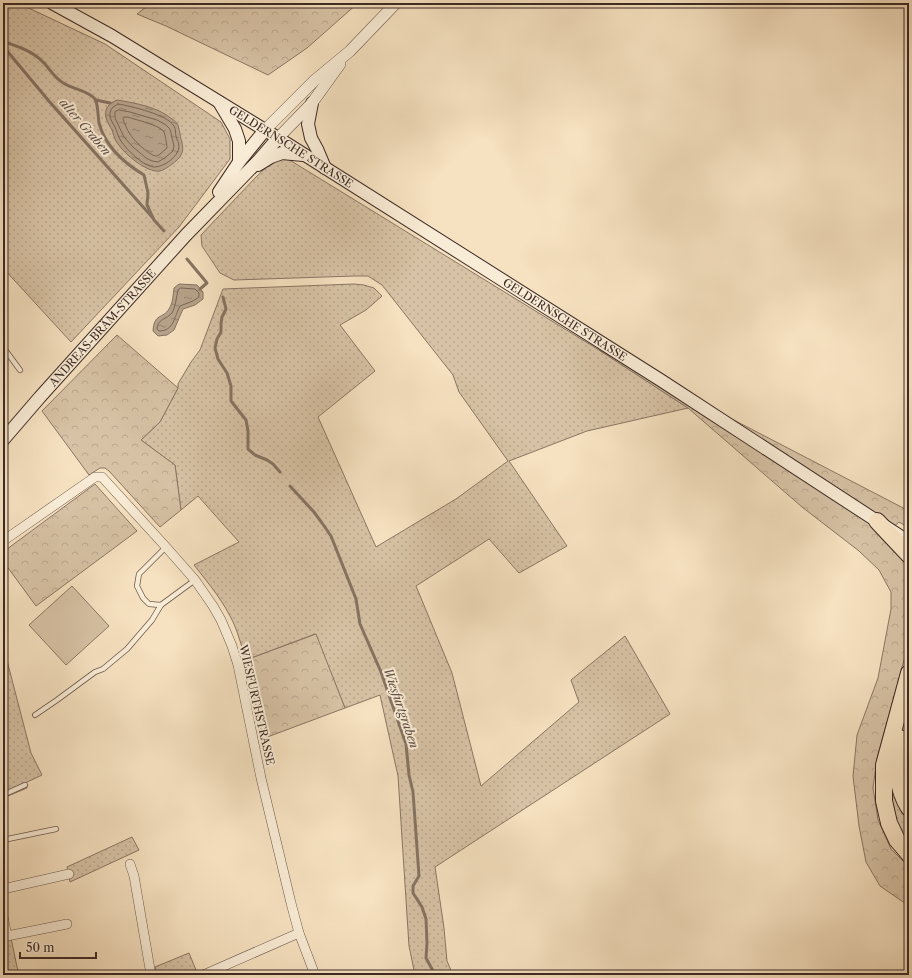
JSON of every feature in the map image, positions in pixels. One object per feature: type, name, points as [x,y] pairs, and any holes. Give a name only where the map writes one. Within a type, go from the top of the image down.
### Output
[{"type":"highway","points":[[877,521],[909,555]]},
{"type":"highway","points":[[909,673],[884,765],[884,801],[889,823],[897,840],[909,854]]},
{"type":"highway","points":[[909,702],[903,721],[897,751],[897,770],[901,790],[909,808]]},
{"type":"main road","name":"GELDERNSCHE STRASSE","points":[[52,3],[112,36],[278,138],[662,380],[909,542]]},
{"type":"main road","name":"GELDERNSCHE STRASSE","points":[[219,101],[235,129],[239,141],[239,162]]},
{"type":"main road","points":[[312,103],[308,124],[311,138],[325,168]]},
{"type":"main road","name":"ANDREAS-BRÄM-STRASSE","points":[[204,216],[239,162],[265,130]]},
{"type":"main road","name":"ANDREAS-BRÄM-STRASSE","points":[[3,440],[186,234],[278,138]]},
{"type":"main road","points":[[248,170],[271,157],[282,153],[305,155]]},
{"type":"street","points":[[265,130],[315,80],[350,51],[396,3]]},
{"type":"street","points":[[278,138],[312,103],[350,51]]},
{"type":"street","name":"WIESFURTHSTRASSE","points":[[3,541],[95,478],[102,477],[195,580],[221,620],[238,665],[261,778],[289,895],[299,933],[315,975]]},
{"type":"street","points":[[130,864],[134,876],[151,975]]},
{"type":"street","points":[[3,888],[69,874]]},
{"type":"street","points":[[3,916],[5,937],[67,924]]},
{"type":"street","points":[[203,975],[299,933]]},
{"type":"lane","points":[[3,346],[20,370]]},
{"type":"lane","points":[[161,605],[149,604],[143,598],[137,586],[139,574],[166,547]]},
{"type":"lane","points":[[35,715],[95,672],[103,669],[126,649],[152,620],[161,605],[195,580]]},
{"type":"lane","points":[[3,795],[25,785]]},
{"type":"lane","points":[[3,840],[56,829]]},
{"type":"green space","points":[[3,3],[18,3],[105,44],[221,122],[230,139],[230,159],[179,227],[71,342],[3,268]]},
{"type":"green space","points":[[151,3],[358,3],[307,48],[268,75],[166,26],[137,14]]},
{"type":"green space","points":[[288,159],[599,350],[688,408],[587,431],[509,461],[567,546],[519,573],[489,539],[416,586],[452,673],[481,786],[579,702],[571,680],[625,636],[670,714],[435,867],[444,928],[447,961],[453,975],[415,975],[409,946],[398,776],[380,695],[345,708],[315,634],[246,660],[234,624],[226,608],[194,565],[239,542],[198,496],[181,510],[175,465],[141,440],[160,422],[178,388],[178,384],[200,350],[223,289],[354,284],[374,288],[382,296],[366,310],[340,325],[375,371],[318,417],[376,547],[456,499],[508,461],[459,392],[453,375],[382,285],[368,276],[234,280],[220,273],[202,246],[201,235],[274,160]]},
{"type":"green space","points":[[117,335],[178,388],[160,422],[141,440],[175,465],[181,510],[160,527],[105,468],[100,468],[89,475],[42,411]]},
{"type":"green space","points":[[599,350],[909,511],[909,528],[899,522],[881,538],[902,557],[909,566],[909,642],[877,758],[873,788],[878,820],[891,849],[909,867],[909,906],[880,886],[866,862],[859,826],[853,776],[857,735],[878,678],[891,609],[891,592],[879,570],[859,551],[802,507],[688,408]]},
{"type":"green space","points":[[95,484],[137,531],[36,606],[3,561],[3,552]]},
{"type":"green space","points":[[72,586],[109,626],[66,665],[29,625]]},
{"type":"green space","points":[[316,634],[345,708],[262,739],[246,660]]},
{"type":"green space","points":[[3,645],[31,753],[42,775],[25,783],[27,788],[3,798]]},
{"type":"green space","points":[[909,737],[909,780],[904,763]]},
{"type":"green space","points":[[893,781],[909,815],[909,847],[889,804]]},
{"type":"green space","points":[[132,837],[139,850],[70,882],[67,867]]},
{"type":"green space","points":[[3,936],[11,938],[20,975],[3,975]]},
{"type":"green space","points":[[189,953],[196,970],[185,975],[157,975],[155,967]]},
{"type":"water","points":[[117,100],[139,104],[160,111],[178,124],[183,147],[180,157],[162,170],[154,171],[135,161],[123,151],[115,140],[106,115],[108,106]]},
{"type":"water","points":[[179,284],[197,285],[203,292],[203,299],[195,305],[183,309],[174,330],[167,335],[158,336],[153,331],[155,321],[169,309],[172,302],[174,288]]},
{"type":"waterway","name":"Wiesfurtgraben","points":[[3,42],[30,52],[43,62],[61,82],[85,92],[95,99],[99,123],[106,139],[116,153],[129,165],[144,175],[148,193],[147,205],[154,220],[164,231]]},
{"type":"waterway","name":"alter Graben","points":[[3,46],[48,100],[152,217]]},
{"type":"waterway","points":[[96,100],[110,103]]},
{"type":"waterway","name":"Wiesfurtgraben","points":[[187,259],[207,283],[200,289]]},
{"type":"waterway","name":"Wiesfurtgraben","points":[[223,297],[226,309],[222,317],[221,332],[217,339],[215,348],[218,359],[227,373],[231,386],[231,401],[246,420],[248,431],[248,449],[255,455],[273,464],[280,472]]},
{"type":"waterway","name":"Wiesfurtgraben","points":[[290,486],[314,512],[331,536],[356,599],[360,624],[381,672],[406,744],[409,775],[413,792],[419,876],[413,886],[413,893],[422,907],[426,919],[426,958],[432,969],[433,975]]}]
